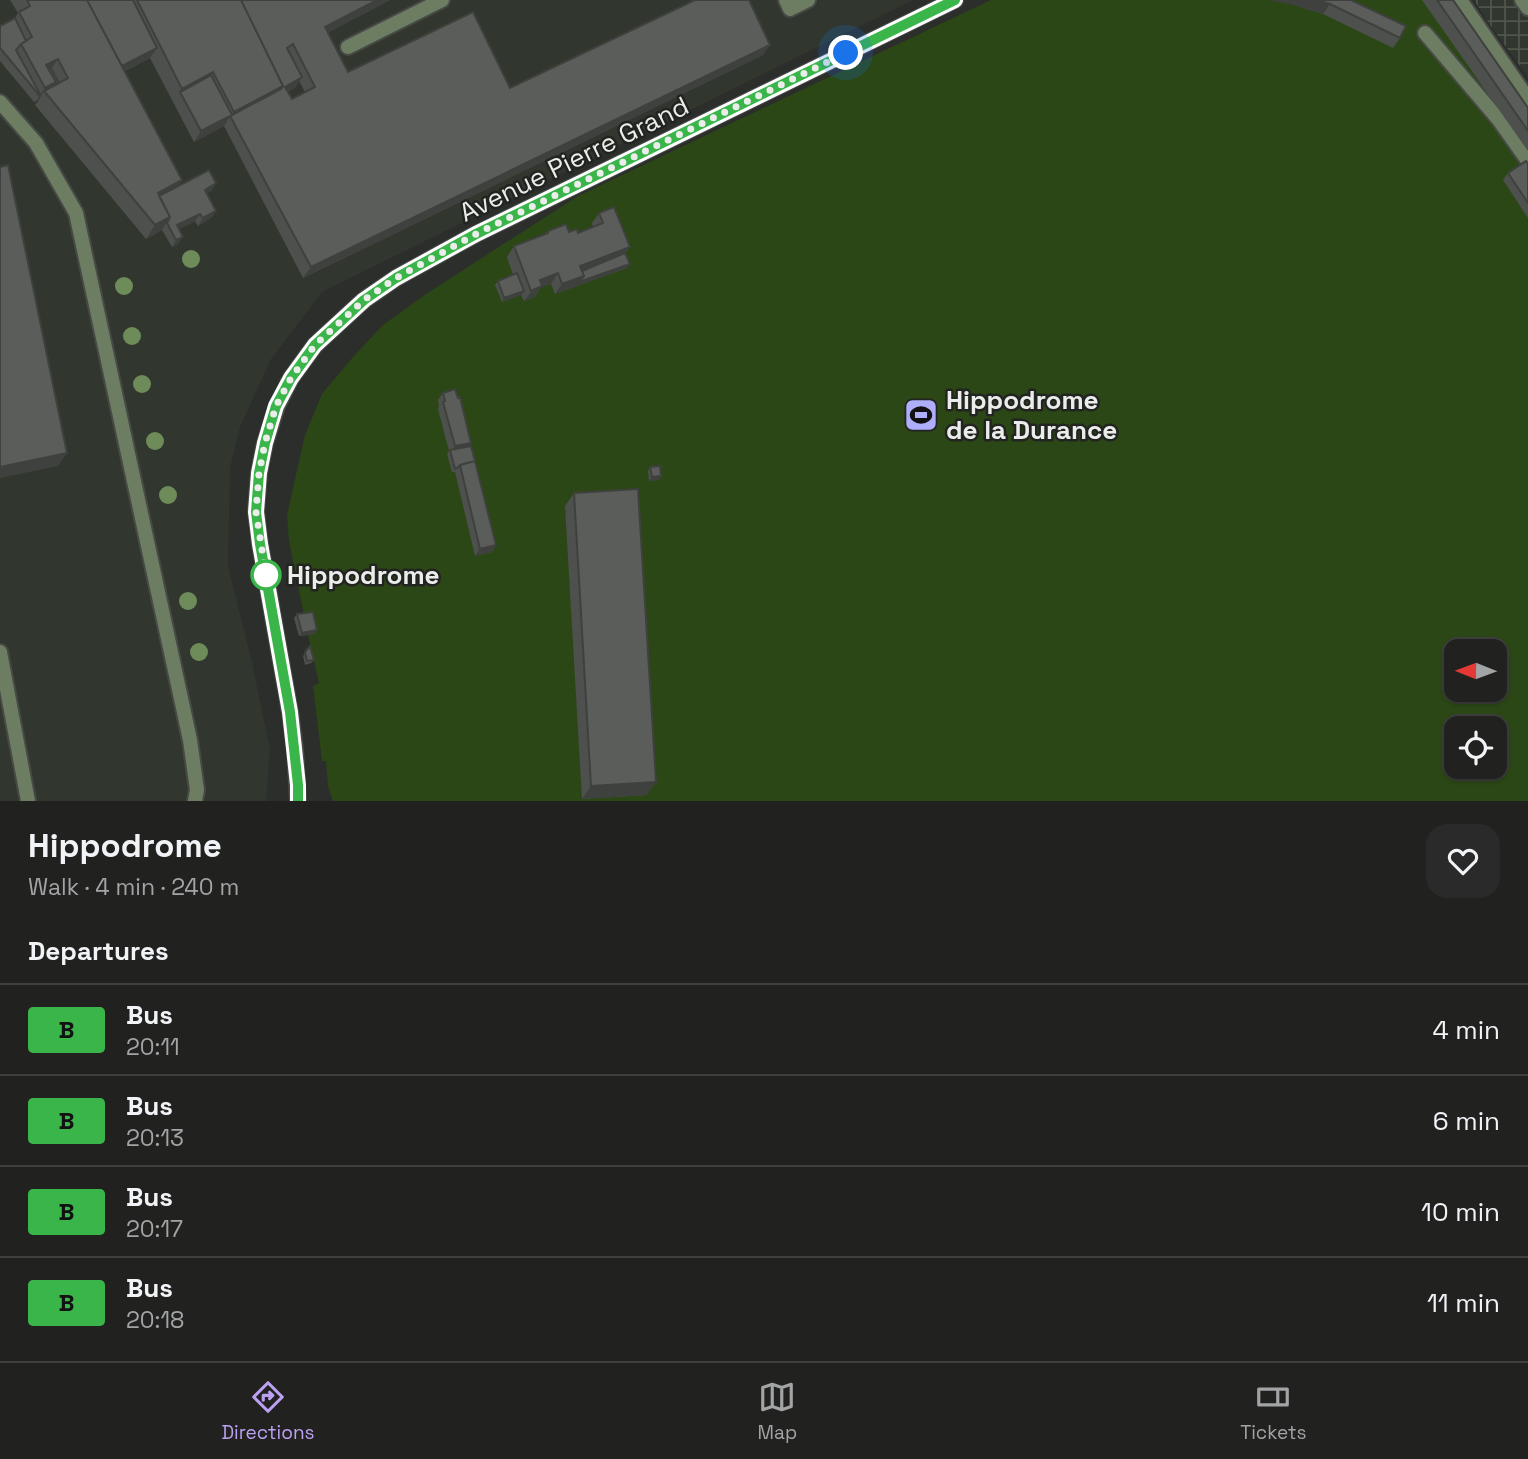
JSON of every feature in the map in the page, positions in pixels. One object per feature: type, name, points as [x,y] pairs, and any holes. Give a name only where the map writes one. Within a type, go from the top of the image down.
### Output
[{"type":"street","points":[[348,47],[442,0]]},
{"type":"street","points":[[786,0],[790,9],[808,0]]},
{"type":"street","name":"Avenue Pierre Grand","points":[[298,801],[290,712],[256,512],[259,473],[276,406],[291,378],[315,345],[364,300],[396,278],[476,234],[955,0]]},
{"type":"street","points":[[1460,0],[1528,99]]},
{"type":"street","points":[[1522,0],[1528,8]]},
{"type":"street","points":[[1425,33],[1499,120],[1528,161]]},
{"type":"street","points":[[0,102],[36,143],[76,213],[190,740],[197,790],[195,801]]},
{"type":"street","points":[[0,652],[28,801]]},
{"type":"shaded area","points":[[0,0],[913,0],[322,292],[271,359],[240,427],[230,468],[228,567],[270,749],[266,801],[0,801]]},
{"type":"shaded area","points":[[1474,0],[1528,0],[1528,77],[1490,25]]},
{"type":"green space","name":"Hippodrome de la Durance","points":[[991,0],[1439,0],[1528,128],[1528,801],[333,801],[328,786],[326,761],[322,761],[313,686],[319,683],[308,635],[299,636],[294,618],[304,615],[289,541],[287,515],[305,435],[322,394],[383,325],[426,294],[578,196]]},
{"type":"building","points":[[27,0],[87,0],[182,180],[158,193],[170,217],[155,225],[44,91],[68,78],[58,59],[46,65],[56,82],[45,88],[21,44],[32,37],[19,12],[30,6]]},
{"type":"building","points":[[87,0],[133,0],[157,48],[122,66]]},
{"type":"building","points":[[137,0],[241,0],[283,86],[234,112],[213,72],[182,89]]},
{"type":"building","points":[[241,0],[377,0],[325,27],[348,72],[473,12],[510,88],[695,0],[749,0],[770,45],[311,267],[230,116],[283,86]],"holes":[[[293,44],[315,87],[292,99],[285,87],[302,77],[287,48]]]},
{"type":"building","points":[[1317,0],[1351,0],[1406,26],[1400,38]]},
{"type":"building","points":[[1437,0],[1453,0],[1528,108],[1528,131]]},
{"type":"building","points":[[15,18],[26,41],[16,50],[39,95],[0,48],[0,26]]},
{"type":"building","points":[[51,68],[59,83],[52,87],[56,82],[49,69]]},
{"type":"building","points":[[211,75],[232,115],[201,131],[180,92]]},
{"type":"building","points":[[1526,161],[1528,164],[1528,203],[1508,173]]},
{"type":"building","points":[[8,165],[67,453],[0,467],[0,167]]},
{"type":"building","points":[[209,170],[216,183],[205,190],[216,211],[203,218],[200,214],[177,225],[183,237],[176,240],[167,223],[170,217],[159,196]]},
{"type":"building","points":[[614,207],[630,247],[580,266],[584,276],[562,284],[558,273],[540,280],[542,286],[531,291],[514,246],[566,224],[569,232],[577,229],[578,233],[603,223],[599,213]]},
{"type":"building","points":[[625,253],[630,264],[579,282],[584,276],[582,271]]},
{"type":"building","points":[[517,273],[524,291],[504,298],[498,281]]},
{"type":"building","points":[[455,389],[458,398],[460,397],[471,443],[455,446],[443,393]]},
{"type":"building","points":[[471,446],[475,461],[455,469],[450,450]]},
{"type":"building","points":[[475,461],[496,545],[480,549],[460,465]]},
{"type":"building","points":[[660,466],[661,476],[652,477],[650,467]]},
{"type":"building","points":[[638,489],[656,782],[591,786],[574,493]]},
{"type":"building","points":[[313,612],[317,630],[302,633],[297,614]]},
{"type":"building","points":[[310,646],[314,660],[307,661],[305,652]]},
{"type":"bus line","name":"B","points":[[298,801],[290,712],[256,512],[259,473],[276,406],[291,378],[315,345],[364,300],[396,278],[476,234],[955,0]]},
{"type":"place","name":"Hippodrome de la Durance","points":[[921,415]]},
{"type":"place","name":"Hippodrome","points":[[266,575]]},
{"type":"route","points":[[266,575],[256,512],[259,473],[276,406],[291,378],[315,345],[364,300],[396,278],[476,234],[846,53]]}]
